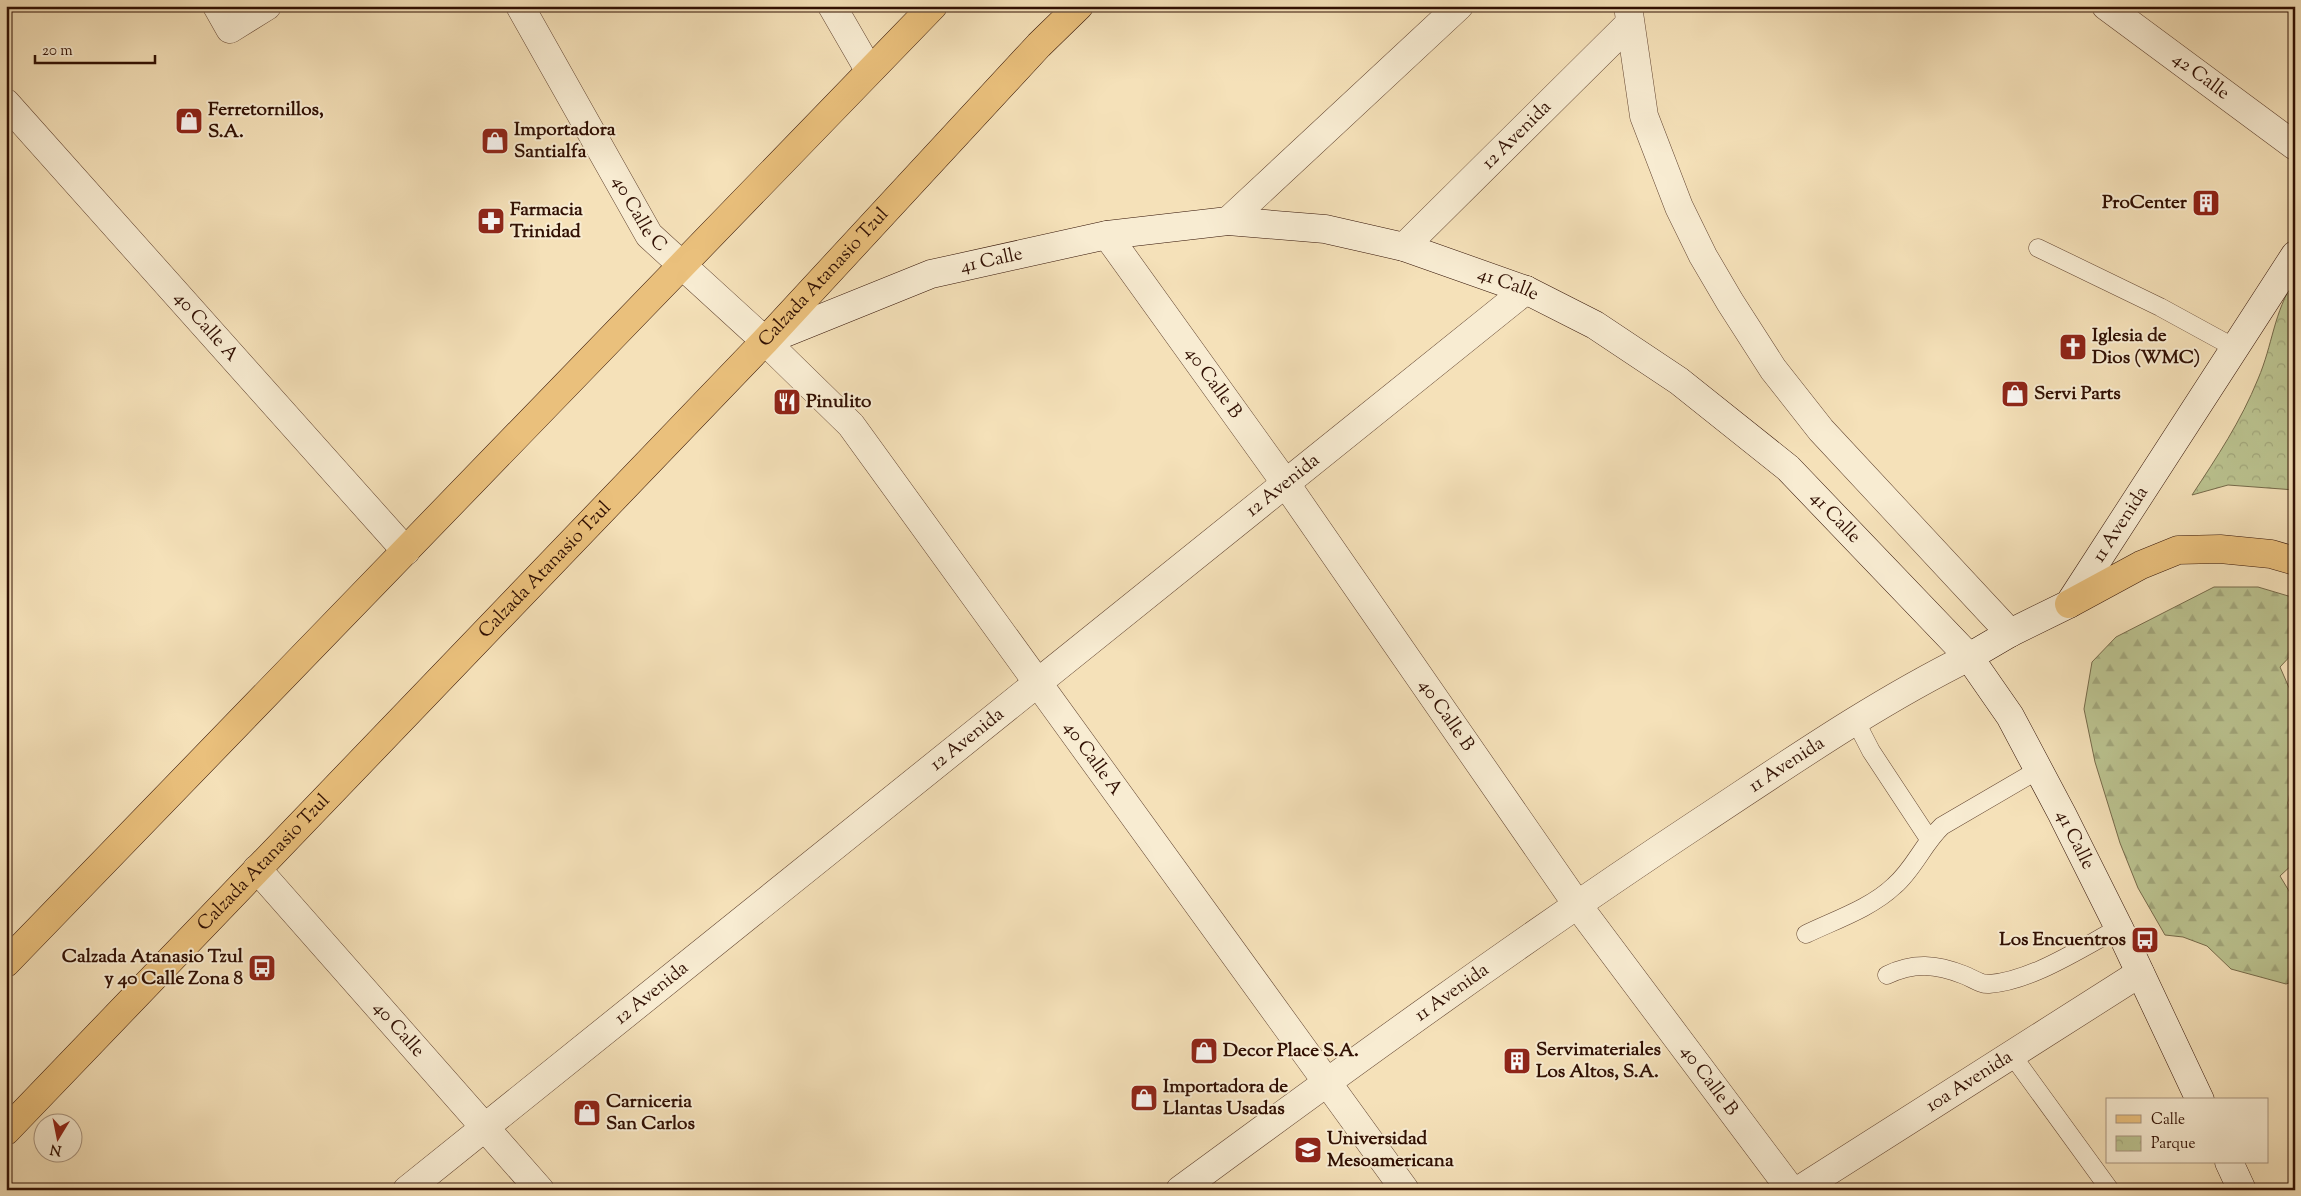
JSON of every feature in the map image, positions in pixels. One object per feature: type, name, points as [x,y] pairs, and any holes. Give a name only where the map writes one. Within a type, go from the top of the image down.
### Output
[{"type":"main road","points":[[6,963],[933,6]]},
{"type":"main road","name":"Calzada Atanasio Tzul","points":[[6,1131],[765,341],[1039,45],[1079,6]]},
{"type":"main road","points":[[2069,604],[2141,565],[2178,550],[2237,550],[2271,554],[2295,561]]},
{"type":"street","points":[[223,18],[267,6]]},
{"type":"street","name":"40 Calle C","points":[[520,6],[648,235],[765,341]]},
{"type":"street","points":[[832,6],[869,70]]},
{"type":"street","points":[[1228,221],[1459,6]]},
{"type":"street","name":"42 Calle","points":[[2106,6],[2295,146]]},
{"type":"street","points":[[1629,15],[1644,116],[1679,207],[1703,256],[1730,302],[1773,369],[1821,430],[2010,633]]},
{"type":"street","name":"12 Avenida","points":[[1404,247],[1629,15]]},
{"type":"street","name":"40 Calle A","points":[[6,104],[406,551]]},
{"type":"street","name":"41 Calle","points":[[765,341],[931,274],[1107,235],[1228,221],[1325,230],[1404,247],[1475,270],[1526,290],[1594,325],[1679,381],[1788,468],[1969,657],[2010,716],[2119,928],[2199,1098]]},
{"type":"street","name":"40 Calle B","points":[[1107,235],[1286,484],[1576,903],[1791,1190]]},
{"type":"street","name":"11 Avenida","points":[[1180,1190],[1576,903],[1855,720],[1918,682],[2069,604],[2295,255]]},
{"type":"street","name":"12 Avenida","points":[[407,1190],[1526,290]]},
{"type":"street","name":"40 Calle A","points":[[765,341],[851,425],[1328,1081],[1405,1190]]},
{"type":"street","name":"40 Calle","points":[[257,869],[540,1190]]},
{"type":"street","name":"10a Avenida","points":[[1798,1190],[2140,973]]},
{"type":"street","points":[[2230,1164],[2242,1190]]},
{"type":"lane","points":[[2038,248],[2160,308],[2235,348]]},
{"type":"lane","points":[[1855,720],[1871,751],[1929,838]]},
{"type":"lane","points":[[1806,934],[1871,902],[1894,887],[1910,868],[1929,838],[1942,826],[2038,770]]},
{"type":"lane","points":[[1887,975],[1902,968],[1917,965],[1960,974],[1987,984],[2009,982],[2041,968],[2119,928]]},
{"type":"lane","points":[[2012,1055],[2110,1190]]},
{"type":"green space","points":[[2295,279],[2295,490],[2228,485],[2192,495],[2244,410],[2263,366],[2282,304]]},
{"type":"green space","points":[[2214,587],[2258,587],[2295,598],[2295,651],[2280,667],[2294,699],[2294,769],[2288,803],[2295,830],[2295,862],[2280,876],[2295,901],[2295,981],[2286,984],[2231,969],[2207,946],[2183,937],[2165,935],[2138,888],[2120,843],[2095,762],[2084,709],[2092,662],[2116,637]]},
{"type":"place","name":"Ferretornillos, S.A.","points":[[189,121]]},
{"type":"place","name":"Importadora Santialfa","points":[[495,141]]},
{"type":"place","name":"ProCenter","points":[[2206,203]]},
{"type":"place","name":"Farmacia Trinidad","points":[[491,221]]},
{"type":"place","name":"Iglesia de Dios (WMC)","points":[[2073,347]]},
{"type":"place","name":"Servi Parts","points":[[2015,394]]},
{"type":"place","name":"Pinulito","points":[[787,402]]},
{"type":"place","name":"Los Encuentros","points":[[2145,940]]},
{"type":"place","name":"Calzada Atanasio Tzul y 40 Calle Zona 8","points":[[262,968]]},
{"type":"place","name":"Decor Place S.A.","points":[[1204,1051]]},
{"type":"place","name":"Servimateriales Los Altos, S.A.","points":[[1517,1061]]},
{"type":"place","name":"Importadora de Llantas Usadas","points":[[1144,1098]]},
{"type":"place","name":"Carniceria San Carlos","points":[[587,1113]]},
{"type":"place","name":"Universidad Mesoamericana","points":[[1308,1150]]}]
